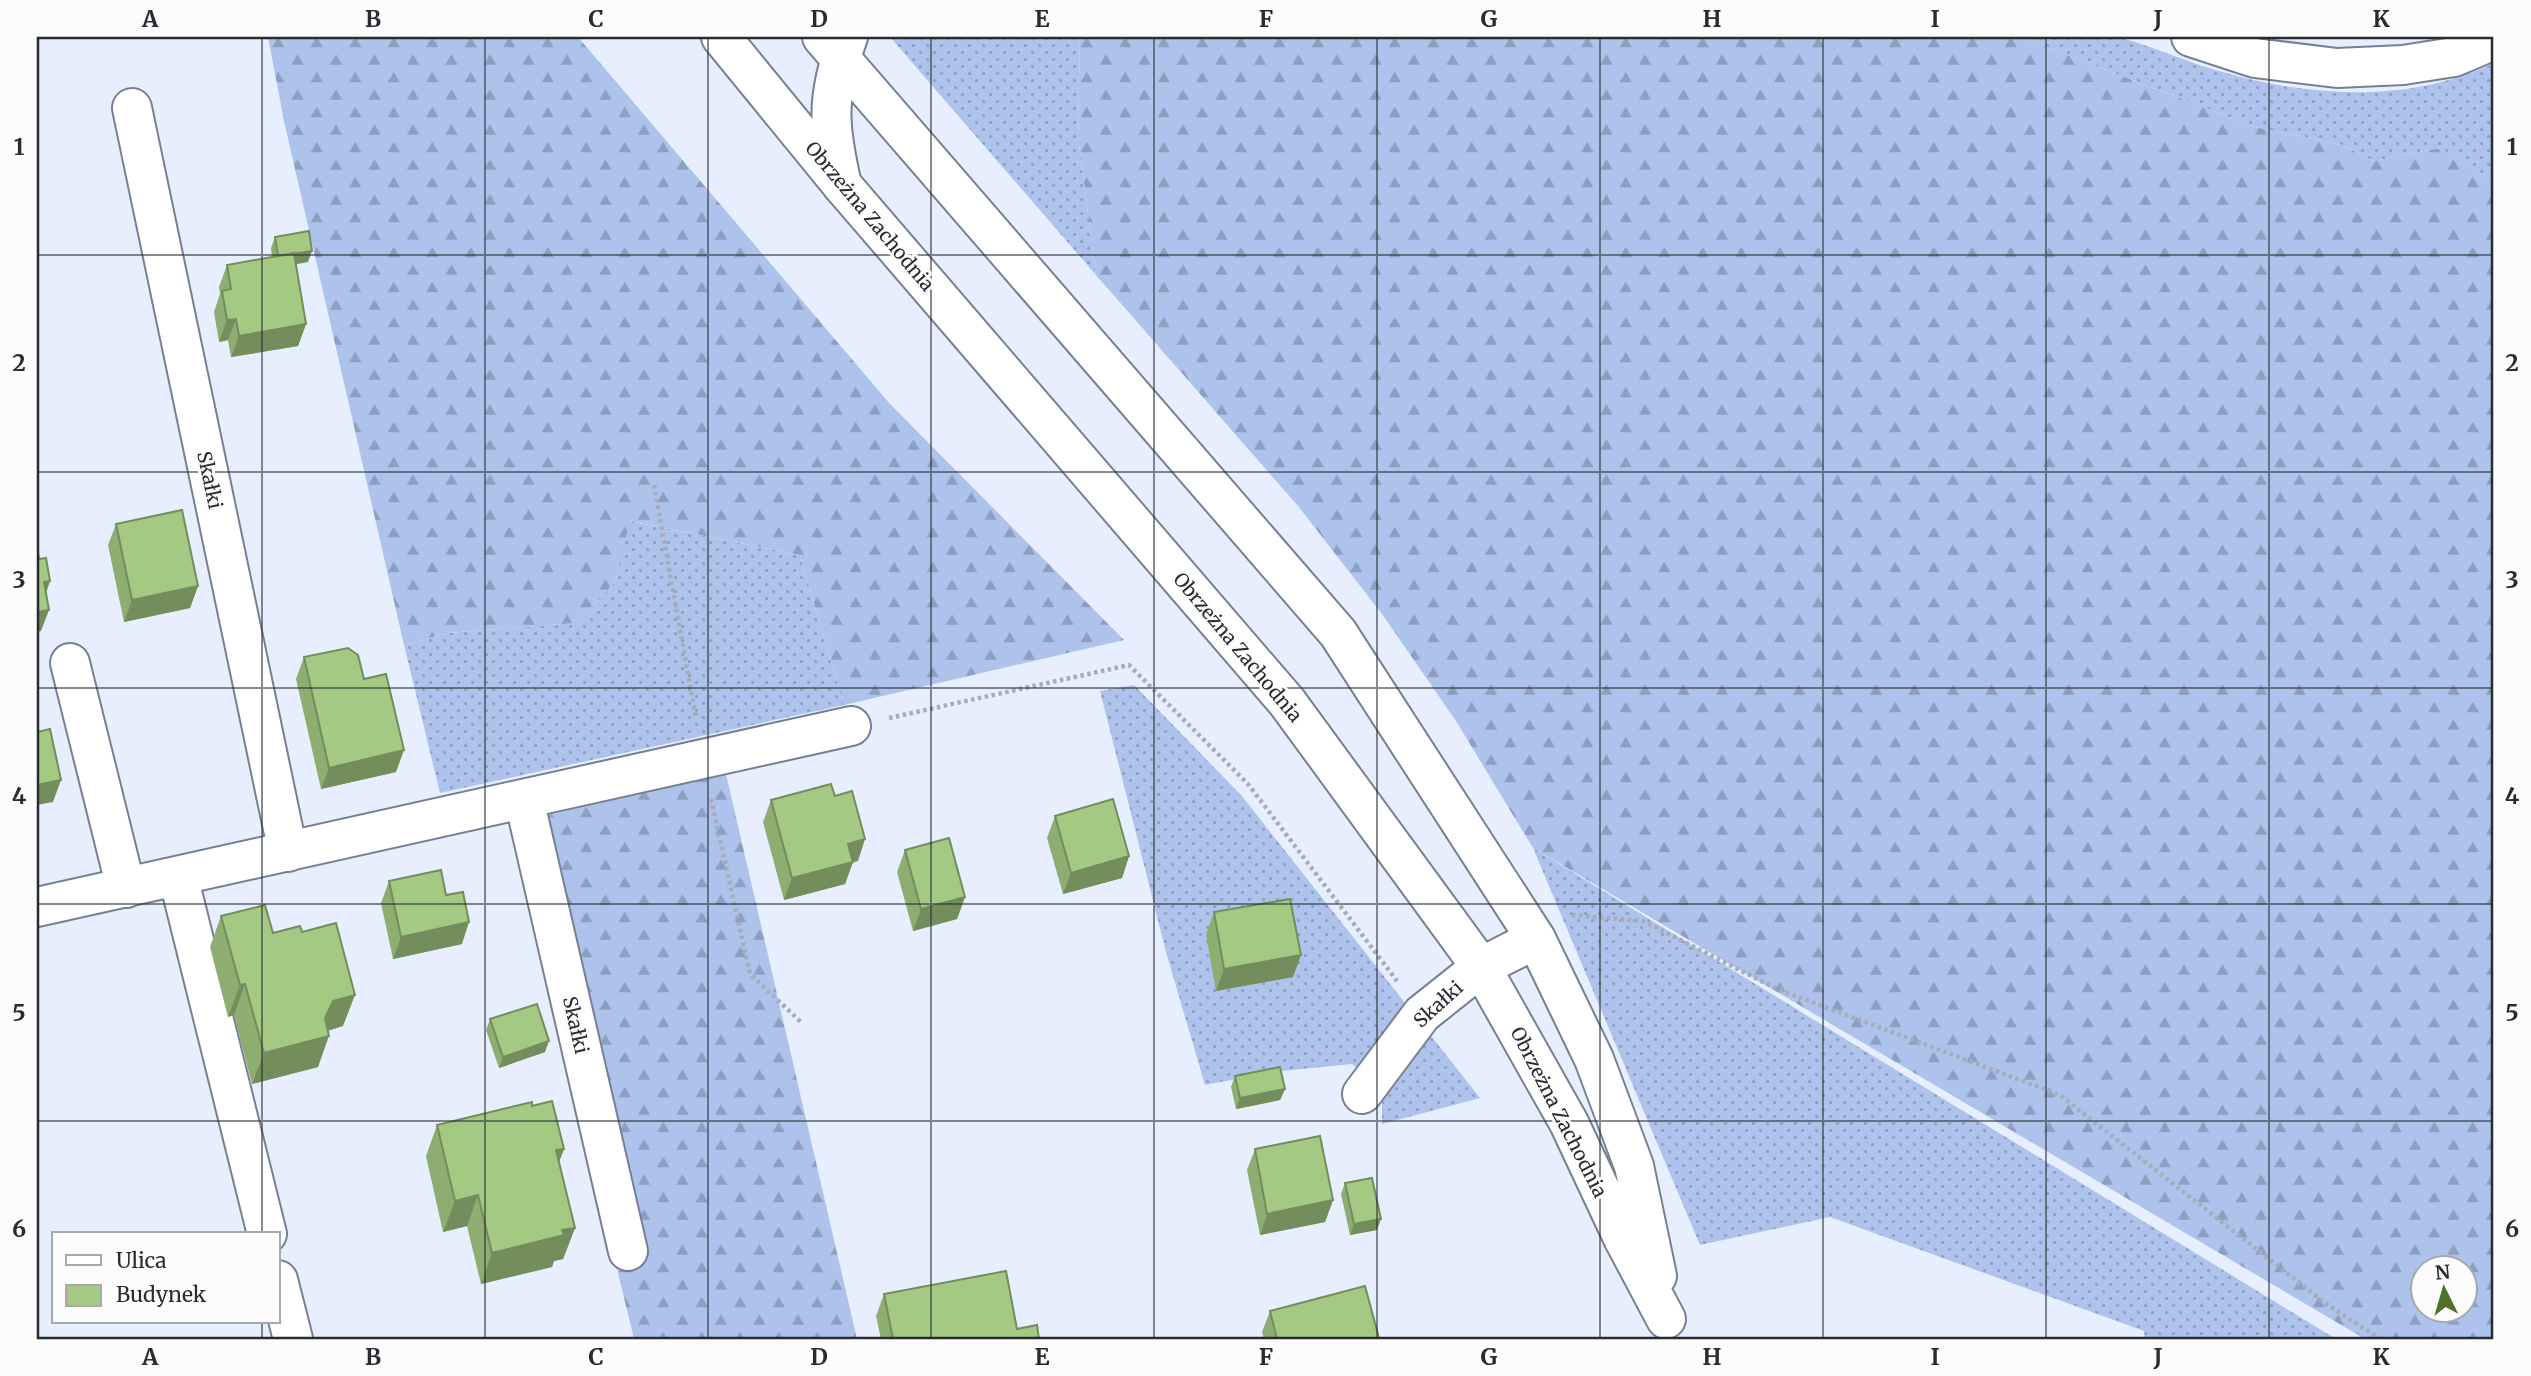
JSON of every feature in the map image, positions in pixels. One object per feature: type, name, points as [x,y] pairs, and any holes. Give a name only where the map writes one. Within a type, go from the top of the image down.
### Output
[{"type":"main road","name":"Obrzeżna Zachodnia","points":[[721,37],[842,185],[1287,702],[1481,967],[1569,1123],[1669,1329]]},
{"type":"main road","points":[[2191,37],[2255,58],[2337,68],[2403,65],[2455,57],[2494,40]]},
{"type":"main road","name":"Obrzeżna Zachodnia","points":[[837,44],[1338,633],[1536,939],[1594,1059],[1634,1166],[1669,1329]]},
{"type":"main road","points":[[837,44],[830,131],[842,185]]},
{"type":"main road","name":"Skałki","points":[[132,108],[288,852]]},
{"type":"main road","points":[[70,663],[126,888]]},
{"type":"main road","points":[[37,907],[851,726]]},
{"type":"main road","name":"Skałki","points":[[524,799],[628,1251]]},
{"type":"main road","points":[[178,876],[267,1232]]},
{"type":"main road","name":"Skałki","points":[[1362,1094],[1422,1014],[1481,967],[1536,939]]},
{"type":"main road","points":[[280,1288],[293,1339]]},
{"type":"path","points":[[851,726],[1129,665],[1248,784],[1422,1014]]},
{"type":"path","points":[[1536,939],[1572,915],[1643,920],[1777,989],[2060,1095],[2325,1303],[2380,1339]]},
{"type":"green space","points":[[2111,36],[2247,79],[2283,86],[2354,92],[2426,86],[2494,63],[2494,181],[2440,148],[2374,161],[2342,145],[2255,127],[2020,37]]},
{"type":"green space","points":[[268,37],[578,37],[890,404],[1124,640],[844,705],[800,555],[630,521],[615,582],[576,623],[447,633],[404,645],[284,121]]},
{"type":"green space","points":[[890,37],[1080,37],[1078,136],[1096,275]]},
{"type":"green space","points":[[1080,37],[2020,37],[2255,127],[2342,145],[2374,161],[2440,148],[2494,181],[2494,1339],[2365,1339],[1533,848],[1456,721],[1382,614],[1298,506],[1096,275],[1078,136]]},
{"type":"green space","points":[[629,521],[800,555],[844,705],[440,793],[404,645],[447,633],[576,623],[615,582]]},
{"type":"green space","points":[[1134,685],[1241,795],[1480,1098],[1382,1124],[1382,1089],[1352,1064],[1272,1072],[1205,1085],[1166,952],[1100,691]]},
{"type":"green space","points":[[726,774],[857,1339],[634,1339],[509,824]]},
{"type":"green space","points":[[1533,848],[2336,1339],[2145,1339],[2144,1331],[1830,1217],[1700,1245]]},
{"type":"building","points":[[309,231],[312,251],[278,256],[275,237]]},
{"type":"building","points":[[294,253],[306,324],[239,336],[236,319],[227,320],[222,291],[231,289],[227,265]]},
{"type":"building","points":[[182,510],[198,586],[132,600],[116,524]]},
{"type":"building","points":[[37,546],[39,559],[46,558],[50,581],[44,582],[49,610],[37,612]]},
{"type":"building","points":[[348,648],[358,655],[364,679],[386,674],[404,750],[329,768],[304,657]]},
{"type":"building","points":[[50,729],[61,780],[37,785],[37,732]]},
{"type":"building","points":[[831,784],[835,796],[852,791],[865,839],[848,844],[853,862],[792,878],[771,800]]},
{"type":"building","points":[[1113,799],[1129,856],[1071,873],[1055,816]]},
{"type":"building","points":[[949,838],[965,897],[921,909],[905,850]]},
{"type":"building","points":[[441,870],[446,895],[463,892],[469,922],[401,937],[389,881]]},
{"type":"building","points":[[1290,899],[1301,955],[1224,969],[1214,912]]},
{"type":"building","points":[[265,905],[273,933],[300,926],[302,932],[336,923],[355,995],[333,1001],[325,1018],[329,1036],[264,1053],[245,984],[240,985],[221,916]]},
{"type":"building","points":[[537,1004],[549,1041],[503,1057],[490,1019]]},
{"type":"building","points":[[1280,1067],[1285,1089],[1240,1098],[1235,1076]]},
{"type":"building","points":[[552,1101],[564,1149],[556,1150],[575,1228],[562,1230],[564,1235],[492,1253],[478,1195],[455,1201],[437,1125],[532,1102],[532,1106]]},
{"type":"building","points":[[1320,1136],[1333,1200],[1267,1214],[1255,1149]]},
{"type":"building","points":[[1372,1178],[1381,1219],[1354,1224],[1345,1183]]},
{"type":"building","points":[[1006,1271],[1017,1329],[1037,1325],[1039,1339],[893,1339],[884,1294]]},
{"type":"building","points":[[1365,1286],[1379,1338],[1277,1339],[1270,1311]]}]
